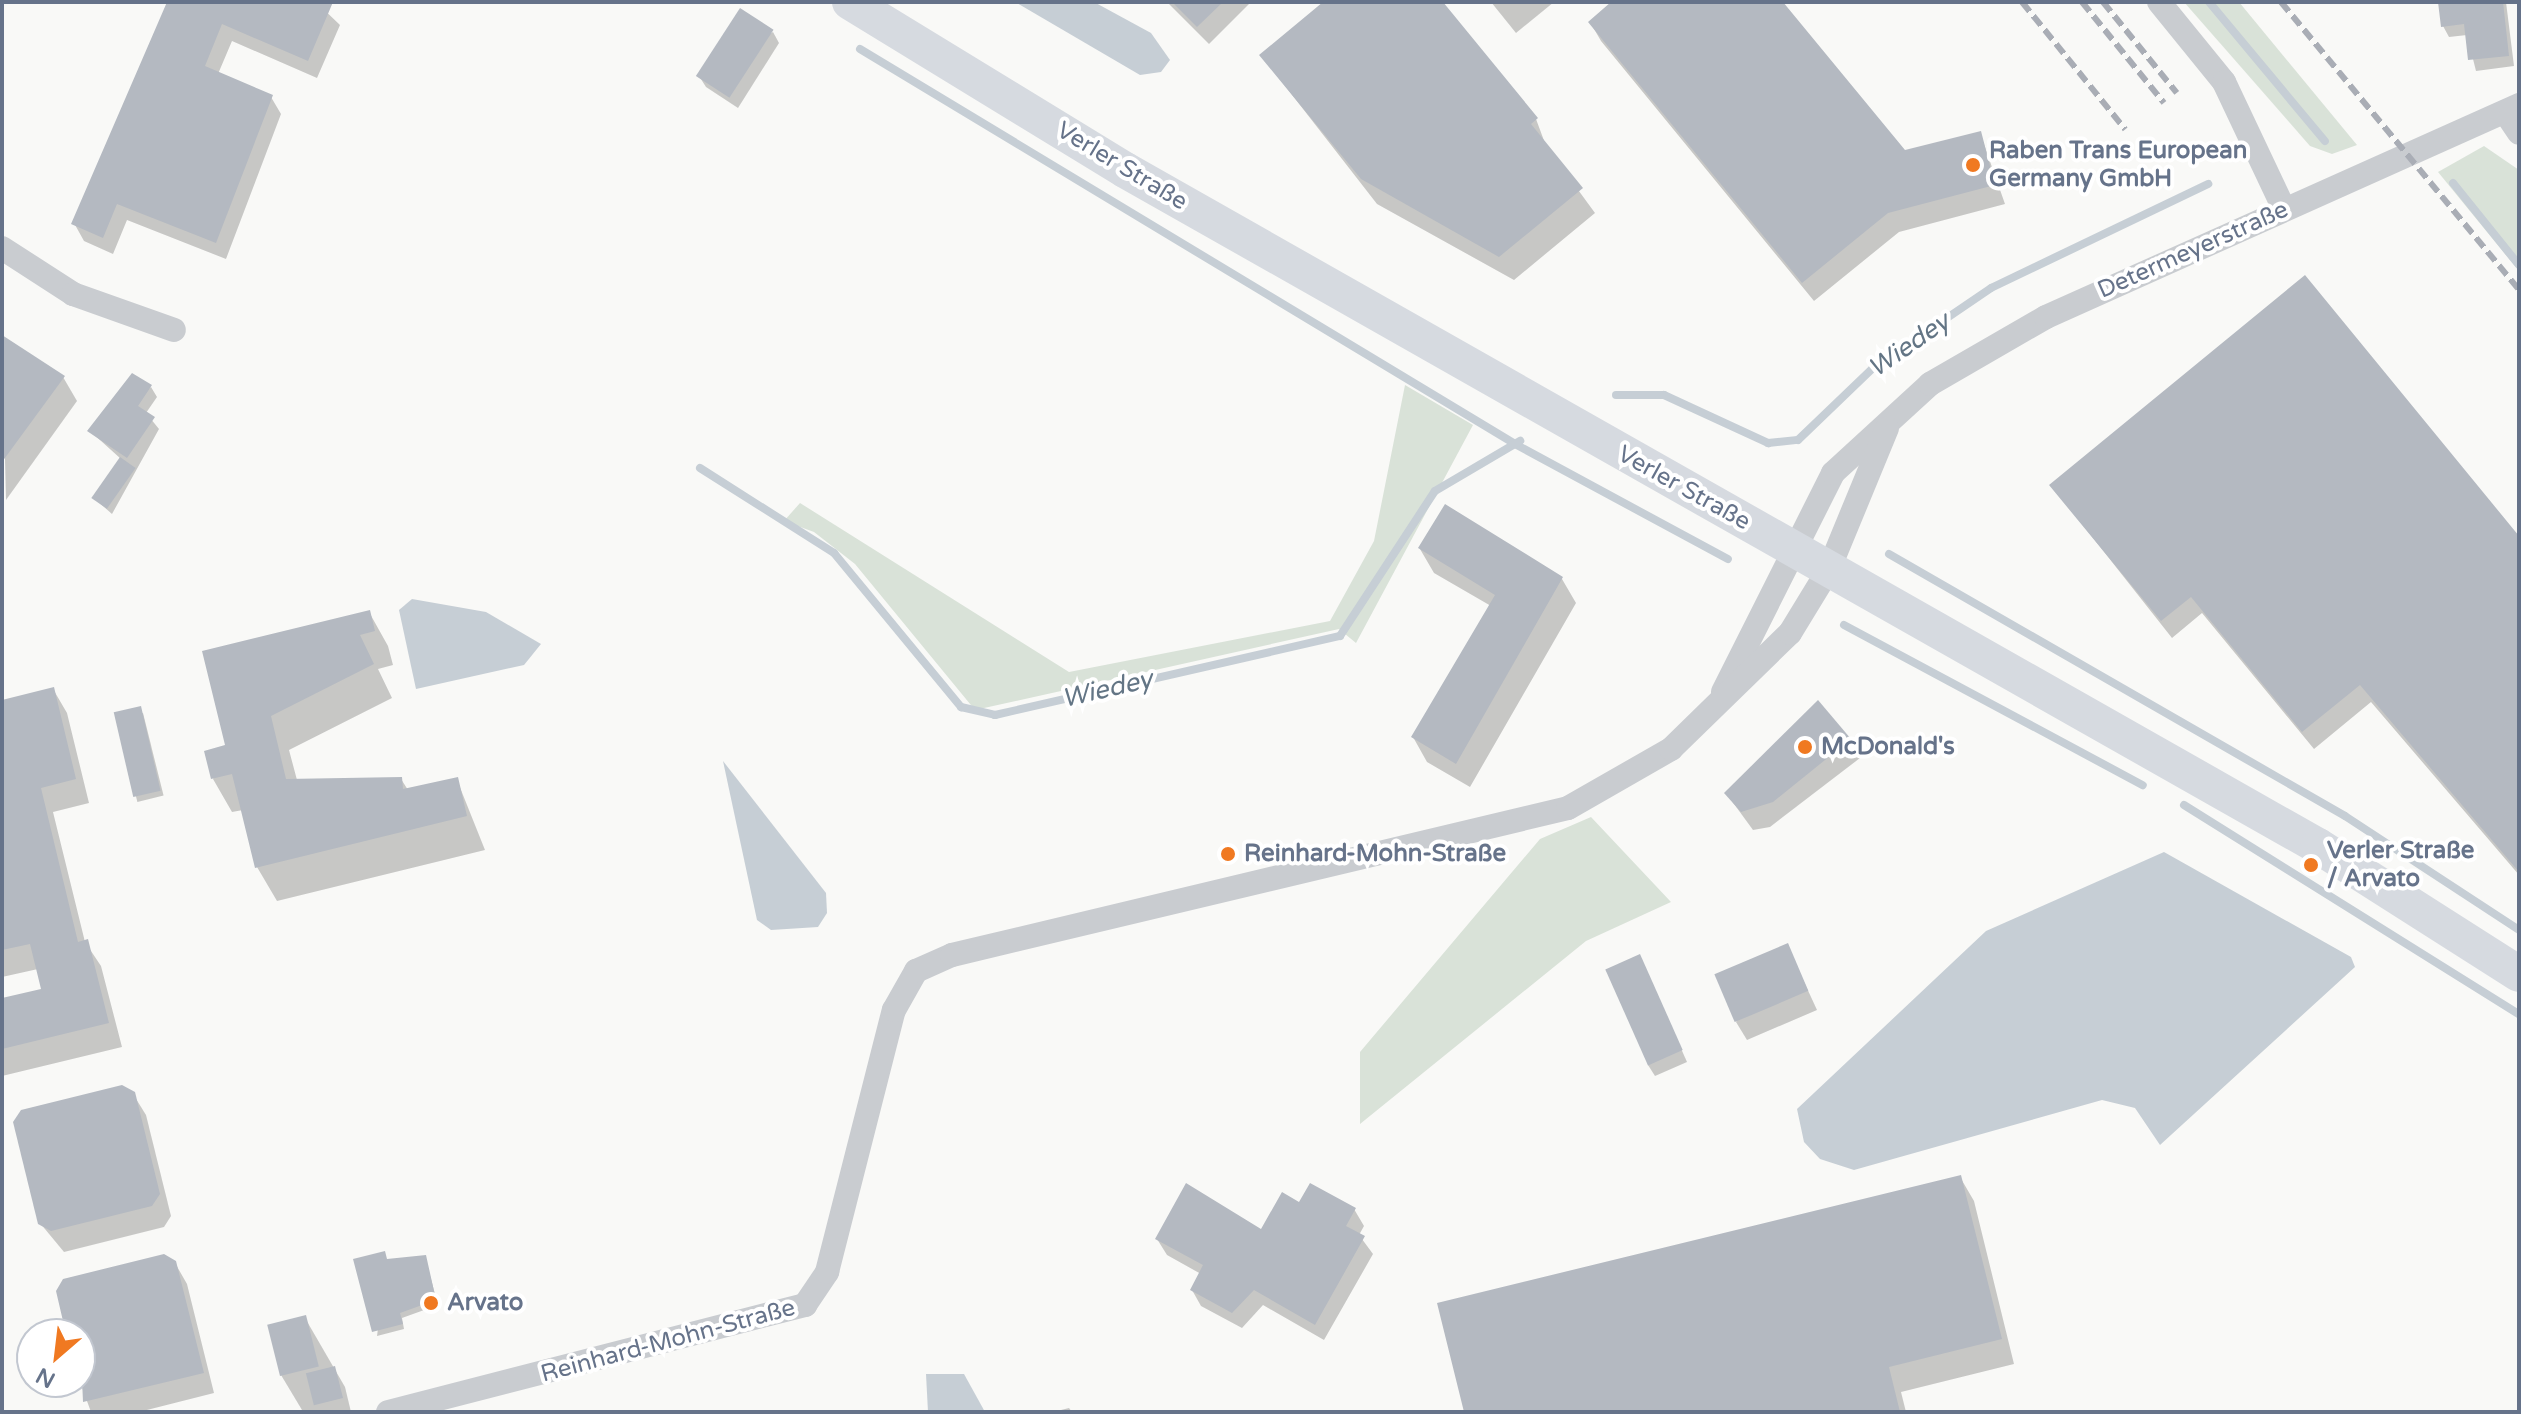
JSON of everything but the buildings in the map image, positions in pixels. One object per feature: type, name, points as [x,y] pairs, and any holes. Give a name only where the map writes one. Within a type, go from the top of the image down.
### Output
[{"type":"main road","name":"Verler Straße","points":[[850,2],[1125,170],[2318,846],[2519,974]]},
{"type":"street","points":[[2159,2],[2224,82],[2284,209]]},
{"type":"street","name":"Determeyerstraße","points":[[1790,547],[1833,473],[1887,428],[1930,384],[2046,317],[2512,108]]},
{"type":"street","points":[[2512,108],[2519,133]]},
{"type":"street","points":[[2,248],[73,294],[174,330]]},
{"type":"street","name":"Determeyerstraße","points":[[1829,569],[1887,428]]},
{"type":"street","name":"Reinhard-Mohn-Straße","points":[[1713,713],[1790,547]]},
{"type":"street","name":"Reinhard-Mohn-Straße","points":[[388,1412],[805,1305],[827,1272],[894,1010],[916,971],[982,947],[1568,808],[1671,749],[1713,713],[1790,633],[1829,569]]},
{"type":"shaded area","points":[[1015,2],[1094,2],[1151,33],[1170,60],[1161,72],[1140,75]]},
{"type":"shaded area","points":[[2184,2],[2239,2],[2357,145],[2332,154],[2310,146]]},
{"type":"shaded area","points":[[2484,146],[2519,170],[2519,271],[2438,172]]},
{"type":"shaded area","points":[[1405,385],[1473,425],[1356,643],[1339,629],[975,710],[855,564],[814,532],[784,521],[800,503],[1069,672],[1330,621],[1374,541]]},
{"type":"shaded area","points":[[412,599],[486,612],[541,644],[524,665],[416,689],[399,610]]},
{"type":"shaded area","points":[[723,761],[826,893],[827,913],[818,927],[771,930],[757,920]]},
{"type":"shaded area","points":[[1591,817],[1671,902],[1586,941],[1360,1124],[1360,1052],[1540,839]]},
{"type":"shaded area","points":[[2164,852],[2351,957],[2355,967],[2160,1145],[2135,1108],[2102,1100],[1854,1170],[1820,1159],[1804,1142],[1797,1109],[1986,931]]},
{"type":"shaded area","points":[[926,1374],[964,1374],[985,1412],[928,1412]]},
{"type":"waterway","points":[[2209,2],[2325,141]]},
{"type":"waterway","points":[[860,49],[1515,444],[1728,559]]},
{"type":"waterway","name":"Wiedey","points":[[2453,183],[2519,265]]},
{"type":"waterway","name":"Wiedey","points":[[1616,395],[1664,395],[1768,443],[1798,440],[1872,369],[1991,288],[2208,184]]},
{"type":"waterway","name":"Wiedey","points":[[700,468],[834,553],[961,707],[995,715],[1340,636],[1435,491],[1520,441]]},
{"type":"waterway","points":[[1889,554],[2345,816],[2519,930]]},
{"type":"waterway","points":[[1844,625],[2143,785]]},
{"type":"waterway","points":[[2184,805],[2519,1014]]},
{"type":"railway","points":[[2022,2],[2125,129]]},
{"type":"railway","points":[[2082,2],[2164,103]]},
{"type":"railway","points":[[2103,2],[2177,93]]},
{"type":"railway","points":[[2281,2],[2519,290]]},
{"type":"place","name":"Raben Trans European Germany GmbH","points":[[1973,165]]},
{"type":"place","name":"McDonald's","points":[[1805,747]]},
{"type":"place","name":"Reinhard-Mohn-Straße","points":[[1228,854]]},
{"type":"place","name":"Verler Straße / Arvato","points":[[2311,865]]},
{"type":"place","name":"Arvato","points":[[431,1303]]}]
